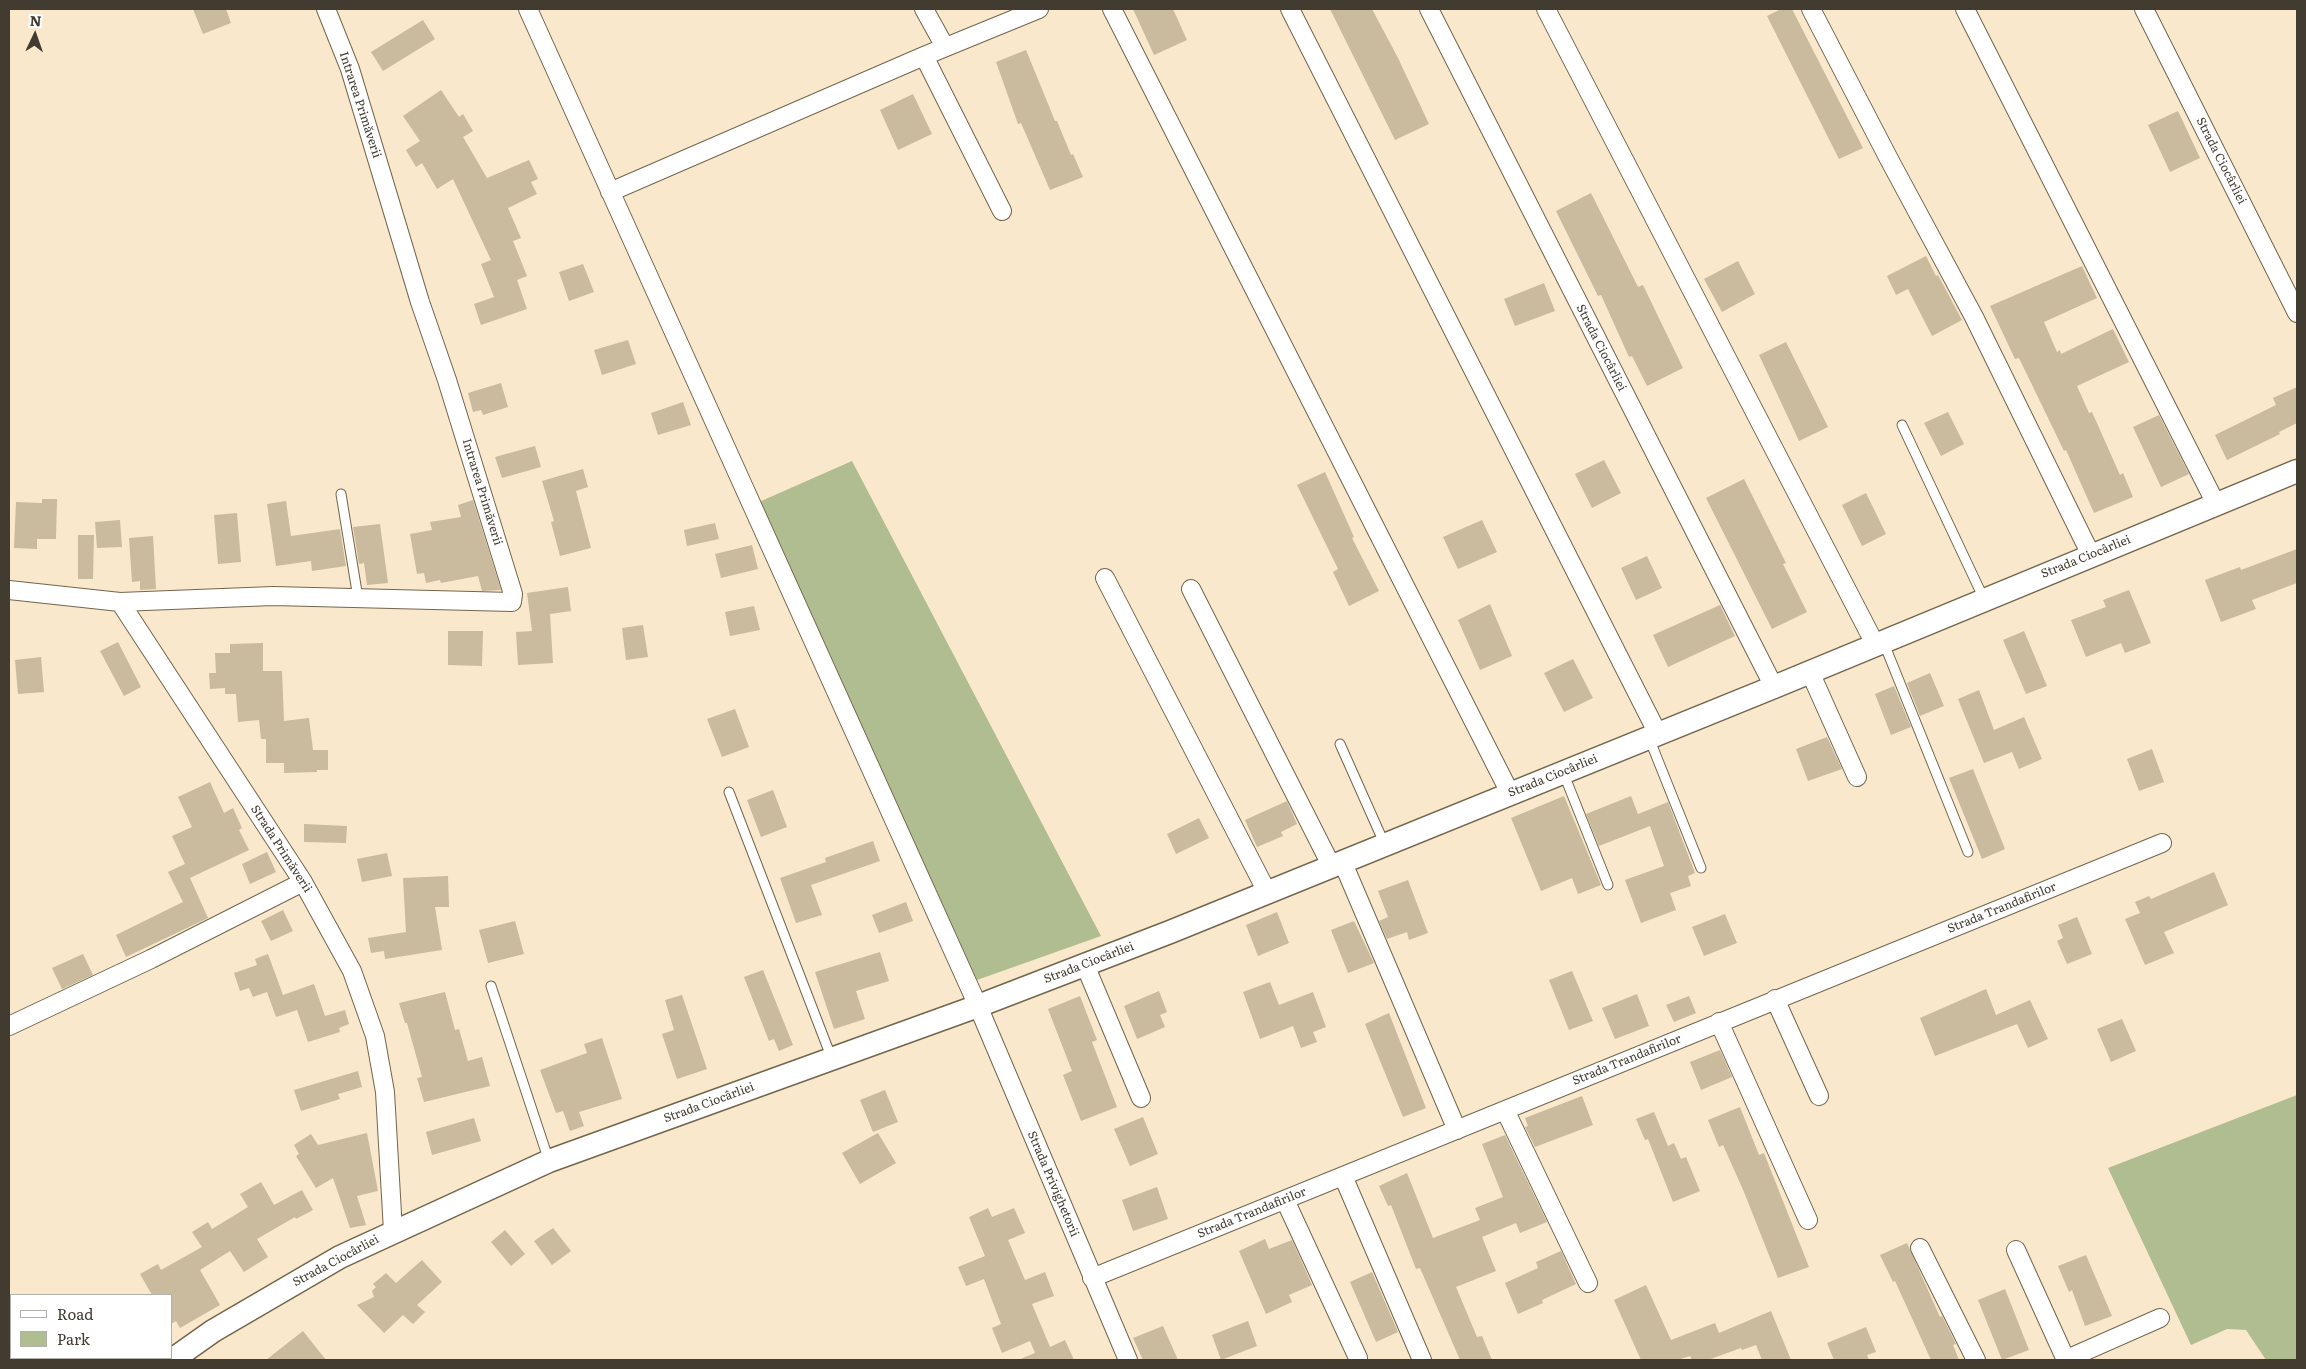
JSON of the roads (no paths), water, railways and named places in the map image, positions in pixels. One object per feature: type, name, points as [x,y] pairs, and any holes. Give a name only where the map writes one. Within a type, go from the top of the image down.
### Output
[{"type":"street","name":"Intrarea Primăverii","points":[[120,602],[272,596],[506,604],[512,602],[513,594],[420,302],[350,69],[326,9]]},
{"type":"street","name":"Strada Privighetorii","points":[[528,9],[978,1006],[1128,1360]]},
{"type":"street","points":[[924,9],[945,47]]},
{"type":"street","points":[[610,192],[945,47],[1039,9]]},
{"type":"street","points":[[1112,9],[1510,793]]},
{"type":"street","points":[[1290,9],[1654,736]]},
{"type":"street","name":"Strada Ciocârliei","points":[[1429,9],[1774,687]]},
{"type":"street","points":[[1546,9],[1879,642]]},
{"type":"street","points":[[1811,9],[1974,317],[2091,555]]},
{"type":"street","points":[[1965,9],[2216,504]]},
{"type":"street","name":"Strada Ciocârliei","points":[[2144,9],[2297,313]]},
{"type":"street","points":[[924,56],[1002,211]]},
{"type":"street","name":"Strada Ciocârliei","points":[[172,1360],[213,1331],[340,1256],[549,1161],[978,1006],[1085,965],[1337,865],[2297,472]]},
{"type":"street","points":[[1105,578],[1267,892]]},
{"type":"street","points":[[1191,589],[1337,865],[1457,1130]]},
{"type":"street","points":[[9,590],[120,602]]},
{"type":"street","name":"Strada Primăverii","points":[[120,602],[303,882],[352,971],[375,1036],[385,1092],[393,1231]]},
{"type":"street","points":[[1810,672],[1857,778]]},
{"type":"street","name":"Strada Trandafirilor","points":[[1092,1278],[2162,843]]},
{"type":"street","points":[[9,1026],[151,959],[303,882]]},
{"type":"street","points":[[1085,965],[1141,1098]]},
{"type":"street","points":[[1775,999],[1819,1096]]},
{"type":"street","points":[[1719,1022],[1808,1220]]},
{"type":"street","points":[[1505,1110],[1588,1283]]},
{"type":"street","points":[[1343,1176],[1422,1360]]},
{"type":"street","points":[[1285,1200],[1358,1358]]},
{"type":"street","points":[[1920,1248],[1976,1360]]},
{"type":"street","points":[[2016,1250],[2066,1360],[2160,1318]]},
{"type":"lane","points":[[1902,425],[1984,599]]},
{"type":"lane","points":[[341,494],[358,598]]},
{"type":"lane","points":[[1879,642],[1968,852]]},
{"type":"lane","points":[[1654,736],[1701,868]]},
{"type":"lane","points":[[1340,744],[1386,845]]},
{"type":"lane","points":[[1563,772],[1608,885]]},
{"type":"lane","points":[[729,792],[832,1059]]},
{"type":"lane","points":[[491,986],[549,1161]]}]
